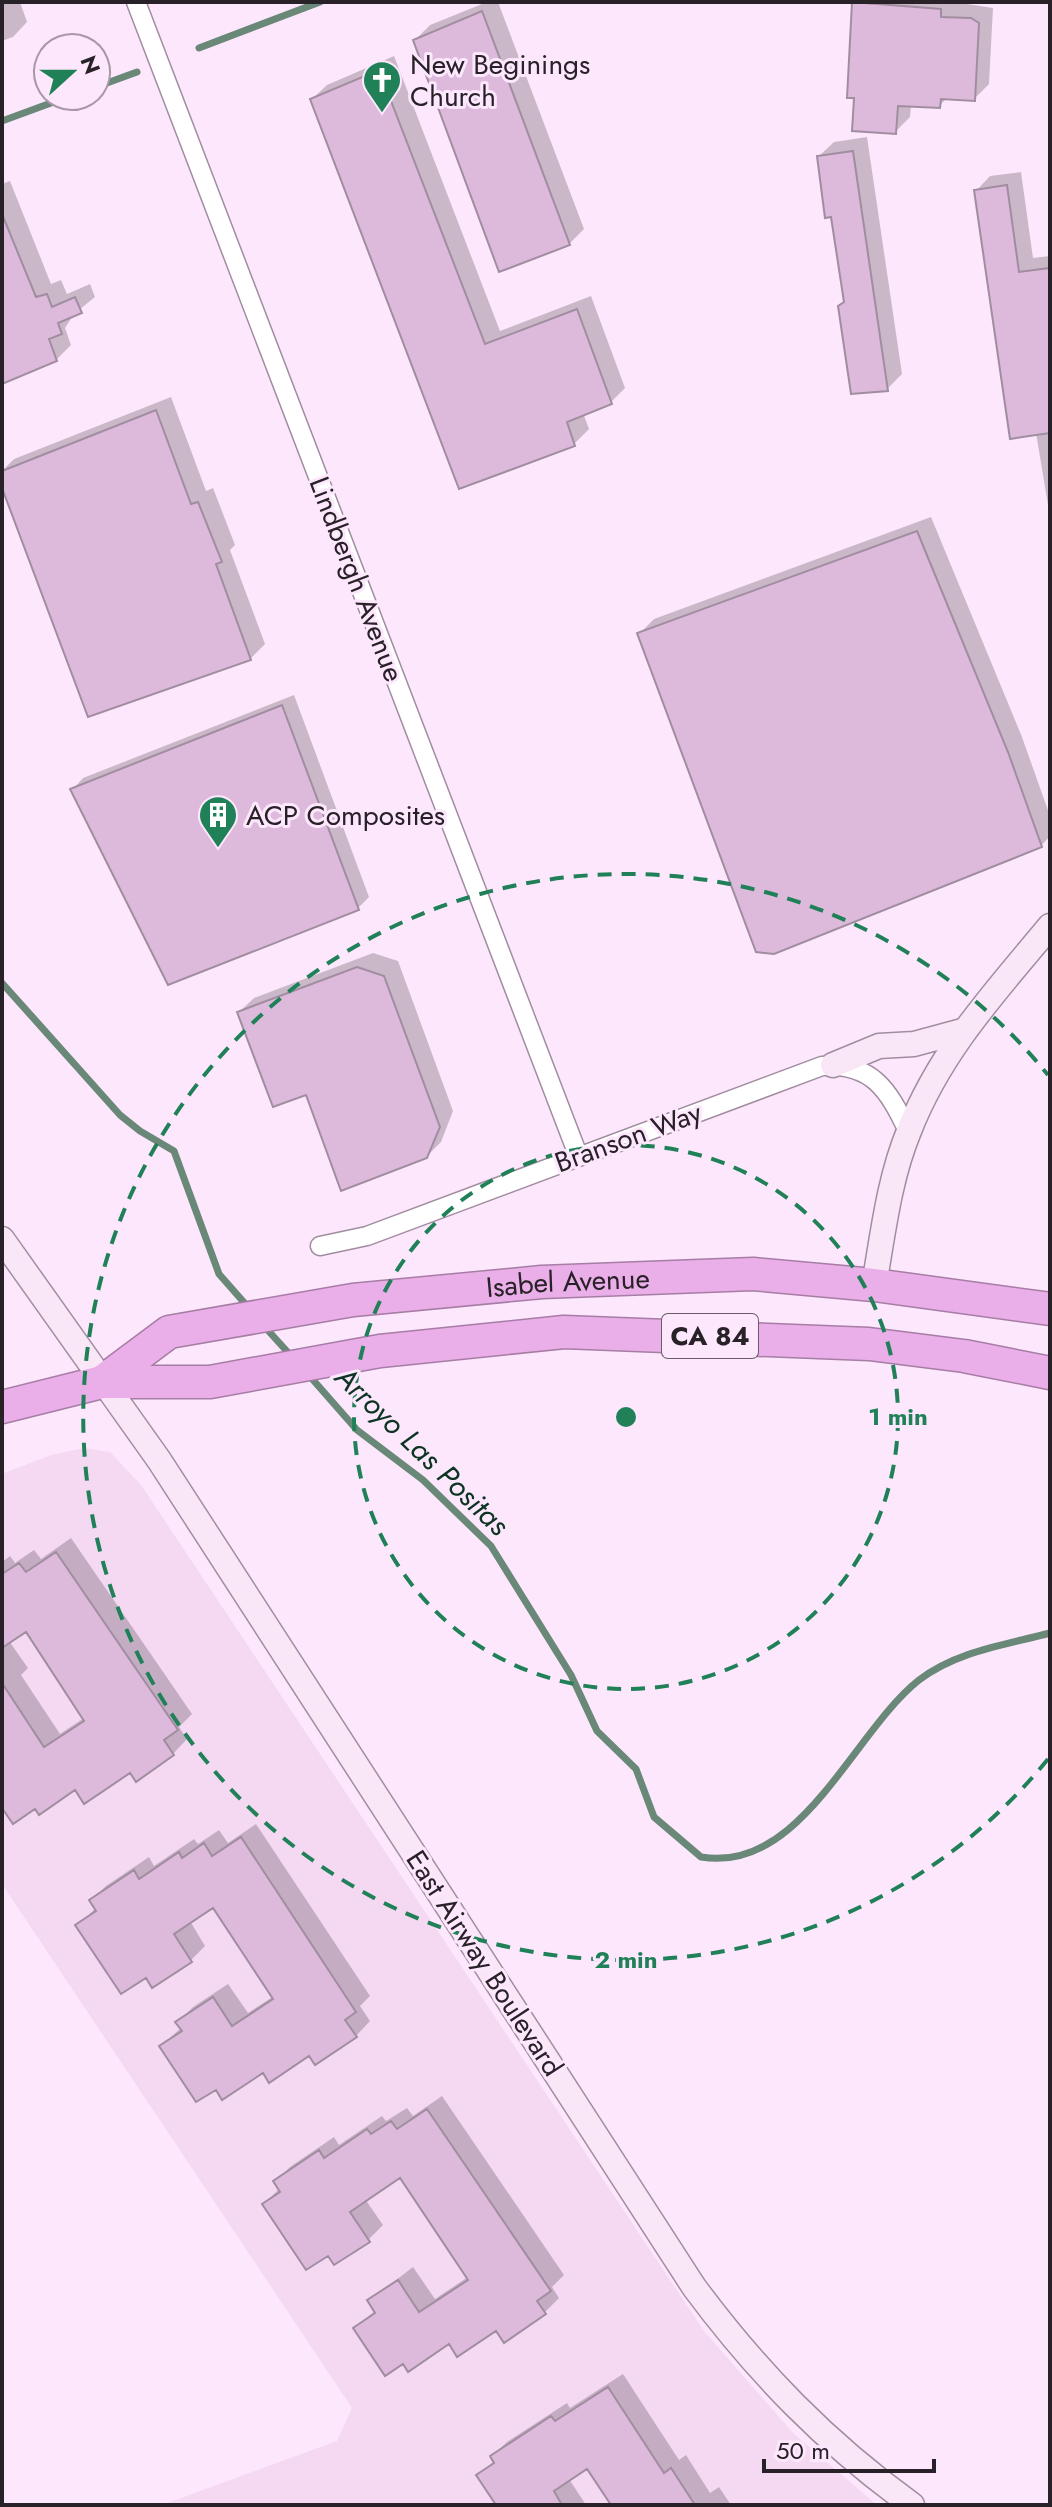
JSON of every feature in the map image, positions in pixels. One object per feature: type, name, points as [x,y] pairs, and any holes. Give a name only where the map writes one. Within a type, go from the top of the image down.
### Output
[{"type":"highway","name":"Isabel Avenue","points":[[102,1382],[169,1332],[353,1300],[542,1282],[753,1274],[874,1285],[1050,1309]]},
{"type":"highway","name":"Isabel Avenue","points":[[2,1407],[102,1382],[210,1382],[380,1351],[564,1332],[869,1344],[964,1356],[1046,1375]]},
{"type":"main road","points":[[874,1285],[891,1191],[908,1131],[962,1031],[1050,926]]},
{"type":"main road","points":[[833,1065],[879,1046],[914,1044],[962,1031]]},
{"type":"main road","name":"East Airway Boulevard","points":[[2,1239],[159,1460],[694,2287],[784,2397],[857,2464],[912,2505]]},
{"type":"street","name":"Lindbergh Avenue","points":[[136,2],[578,1155]]},
{"type":"street","points":[[833,1065],[845,1064],[867,1073],[892,1097],[908,1131]]},
{"type":"street","name":"Branson Way","points":[[320,1246],[367,1236],[790,1077],[833,1065]]},
{"type":"shaded area","points":[[84,1448],[110,1452],[141,1485],[704,2331],[794,2434],[877,2505],[162,2505],[337,2441],[352,2408],[2,1884],[2,1474],[51,1455]]},
{"type":"building","points":[[852,2],[941,9],[941,17],[971,18],[979,23],[975,101],[941,99],[940,108],[898,106],[896,134],[852,131],[854,98],[847,98]]},
{"type":"building","points":[[482,11],[570,245],[499,272],[413,40]]},
{"type":"building","points":[[379,70],[485,344],[577,309],[612,404],[567,422],[575,446],[459,489],[310,99]]},
{"type":"building","points":[[853,151],[888,391],[851,394],[838,306],[844,302],[831,217],[825,218],[817,156]]},
{"type":"building","points":[[1007,185],[1019,272],[1050,268],[1050,433],[1010,439],[974,190]]},
{"type":"building","points":[[2,214],[36,297],[47,294],[52,307],[75,297],[82,313],[58,323],[62,334],[49,339],[57,361],[2,384]]},
{"type":"building","points":[[156,410],[191,504],[198,502],[222,562],[216,564],[251,660],[88,717],[2,488],[2,471]]},
{"type":"building","points":[[917,531],[1008,752],[1042,847],[774,954],[756,952],[637,633]]},
{"type":"building","name":"ACP Composites","points":[[282,705],[359,910],[168,985],[70,789]]},
{"type":"building","points":[[357,967],[384,976],[440,1127],[427,1158],[341,1191],[306,1095],[273,1107],[237,1012]]},
{"type":"building","points":[[56,1552],[178,1730],[164,1740],[174,1755],[136,1782],[130,1773],[84,1804],[75,1790],[39,1815],[35,1809],[13,1824],[2,1808],[2,1683],[44,1747],[84,1721],[26,1632],[2,1648],[2,1574],[19,1563],[26,1572]]},
{"type":"building","points":[[241,1837],[356,2012],[345,2020],[357,2037],[315,2065],[309,2056],[269,2083],[263,2073],[222,2100],[216,2090],[196,2102],[159,2046],[182,2031],[175,2022],[213,1997],[232,2026],[273,1999],[213,1908],[174,1934],[192,1962],[152,1988],[146,1978],[121,1994],[75,1925],[96,1911],[89,1900],[134,1870],[139,1879],[179,1852],[182,1858],[204,1843],[212,1856]]},
{"type":"building","points":[[427,2109],[551,2291],[537,2301],[546,2314],[504,2343],[496,2331],[457,2357],[449,2344],[408,2372],[403,2364],[385,2376],[353,2328],[375,2313],[367,2300],[398,2280],[419,2312],[468,2280],[400,2178],[350,2212],[370,2242],[334,2265],[328,2256],[306,2270],[262,2204],[280,2192],[273,2181],[319,2150],[324,2158],[367,2129],[371,2134],[391,2121],[397,2129]]},
{"type":"building","points":[[608,2387],[664,2473],[671,2468],[695,2505],[611,2505],[587,2469],[554,2491],[562,2505],[496,2505],[476,2475],[494,2463],[490,2456],[551,2416],[555,2421]]},
{"type":"waterway","points":[[199,48],[320,2]]},
{"type":"waterway","points":[[112,81],[137,72]]},
{"type":"waterway","points":[[2,121],[32,110]]},
{"type":"waterway","name":"Arroyo Las Positas","points":[[2,983],[120,1115],[174,1151],[219,1274],[248,1307]]},
{"type":"waterway","name":"Arroyo Las Positas","points":[[264,1326],[293,1358]]},
{"type":"waterway","name":"Arroyo Las Positas","points":[[307,1373],[357,1430],[423,1480],[491,1546],[571,1675],[597,1731],[636,1769],[654,1817],[701,1857],[736,1856],[768,1844],[797,1822],[895,1703],[934,1670],[982,1650],[1050,1633]]},
{"type":"place","name":"New Beginings Church","points":[[382,114]]},
{"type":"place","name":"ACP Composites","points":[[218,849]]}]
